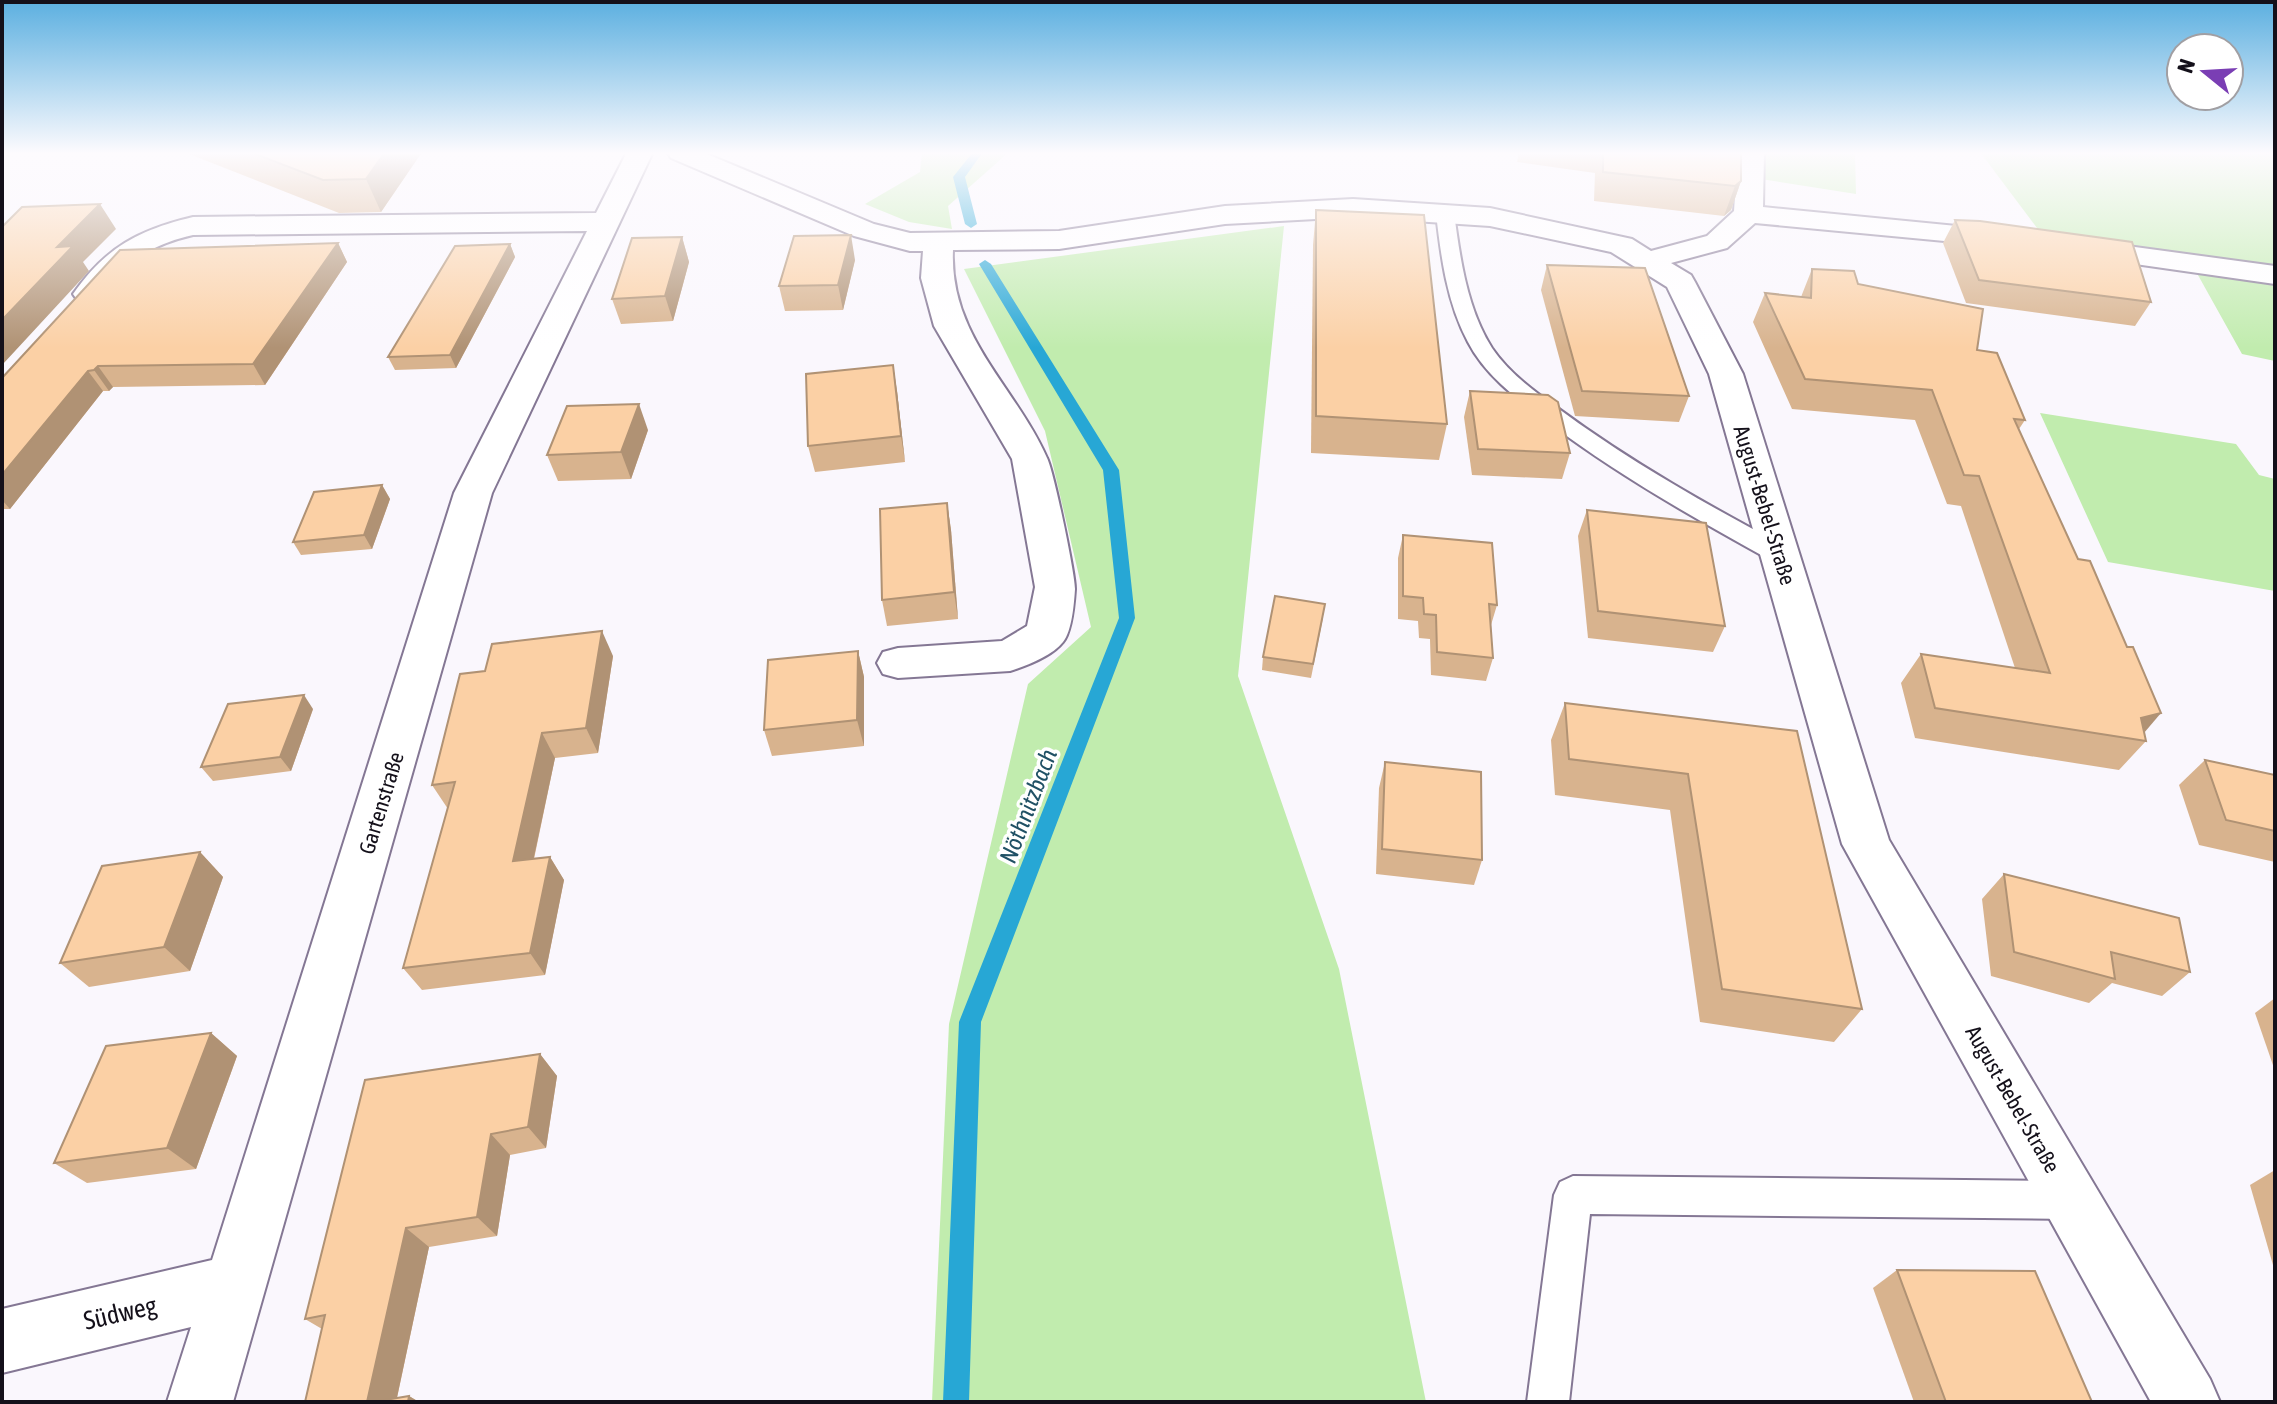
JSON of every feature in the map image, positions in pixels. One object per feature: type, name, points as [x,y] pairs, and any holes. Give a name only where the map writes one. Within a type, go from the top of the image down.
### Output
[{"type":"street","name":"Gartenstraße","points":[[200,1402],[473,493],[608,218]]},
{"type":"street","name":"August-Bebel-Straße","points":[[835,218],[864,230],[910,242],[938,243],[1059,240],[1208,218]]},
{"type":"street","name":"August-Bebel-Straße","points":[[1492,218],[1621,245],[1680,282],[1726,374],[1866,844],[2187,1402]]},
{"type":"street","points":[[1646,261],[1717,242],[1744,218]]},
{"type":"street","points":[[1779,218],[1844,225],[1968,232],[2275,275]]},
{"type":"street","points":[[72,313],[132,247],[159,233],[193,226],[606,222]]},
{"type":"street","points":[[898,663],[1010,656],[1047,634],[1055,587],[1030,459],[950,326],[936,278],[938,243]]},
{"type":"street","name":"Südweg","points":[[2,1341],[237,1285]]},
{"type":"lane","points":[[1446,218],[1453,281],[1479,344],[1499,373],[1576,433],[1678,499],[1781,555]]},
{"type":"lane","points":[[1548,1402],[1573,1195],[2071,1200]]},
{"type":"green space","points":[[898,218],[950,218],[952,229]]},
{"type":"green space","points":[[2029,218],[2275,218],[2275,361],[2242,354],[2189,259],[2043,236]]},
{"type":"green space","points":[[1284,226],[1238,676],[1339,969],[1426,1402],[932,1402],[949,1024],[1028,684],[1091,627],[1045,431],[964,269]]},
{"type":"green space","points":[[2040,413],[2236,444],[2259,475],[2275,479],[2275,591],[2108,562]]},
{"type":"building","points":[[11,218],[86,218],[57,247],[73,246],[2,320],[2,227]]},
{"type":"building","points":[[1316,218],[1424,218],[1447,424],[1316,416]]},
{"type":"building","points":[[1955,220],[2132,242],[2151,302],[1979,280]]},
{"type":"building","points":[[851,235],[838,285],[779,286],[794,236]]},
{"type":"building","points":[[682,237],[665,296],[612,299],[632,238]]},
{"type":"building","points":[[338,243],[253,364],[98,366],[88,371],[2,475],[2,378],[120,250]]},
{"type":"building","points":[[510,244],[450,355],[388,357],[455,246]]},
{"type":"building","points":[[1547,265],[1645,268],[1689,396],[1582,391]]},
{"type":"building","points":[[1812,269],[1854,271],[1858,284],[1983,309],[1977,350],[1997,353],[2025,420],[2014,419],[2078,559],[2090,561],[2127,647],[2133,647],[2161,713],[2141,718],[2146,741],[1935,708],[1921,654],[2050,673],[1979,476],[1964,475],[1932,390],[1805,379],[1765,293],[1811,298]]},
{"type":"building","points":[[893,365],[901,436],[808,446],[806,374]]},
{"type":"building","points":[[1470,391],[1548,395],[1558,402],[1570,453],[1478,449]]},
{"type":"building","points":[[639,404],[621,452],[547,455],[567,406]]},
{"type":"building","points":[[382,485],[364,535],[293,542],[314,492]]},
{"type":"building","points":[[947,503],[954,592],[882,600],[880,509]]},
{"type":"building","points":[[1587,510],[1706,523],[1725,626],[1598,611]]},
{"type":"building","points":[[1403,535],[1492,543],[1497,605],[1489,604],[1493,658],[1437,652],[1436,615],[1424,614],[1423,598],[1403,596]]},
{"type":"building","points":[[1275,596],[1325,604],[1313,664],[1263,657]]},
{"type":"building","points":[[602,631],[586,728],[542,733],[513,861],[550,857],[530,953],[403,968],[455,782],[432,785],[460,674],[485,671],[492,644]]},
{"type":"building","points":[[858,651],[857,720],[764,730],[768,660]]},
{"type":"building","points":[[304,695],[280,757],[201,767],[228,704]]},
{"type":"building","points":[[1565,703],[1797,731],[1862,1009],[1722,989],[1688,774],[1569,759]]},
{"type":"building","points":[[2205,760],[2275,775],[2275,831],[2226,820]]},
{"type":"building","points":[[1385,762],[1481,772],[1482,860],[1382,849]]},
{"type":"building","points":[[200,852],[164,947],[60,963],[102,866]]},
{"type":"building","points":[[2004,874],[2179,918],[2190,972],[2111,952],[2115,979],[2014,952]]},
{"type":"building","points":[[211,1033],[167,1148],[54,1163],[106,1046]]},
{"type":"building","points":[[540,1054],[528,1127],[491,1134],[477,1217],[406,1228],[367,1402],[305,1402],[325,1315],[305,1319],[365,1080]]},
{"type":"building","points":[[1897,1270],[2035,1271],[2092,1402],[1946,1402]]},
{"type":"building","points":[[409,1396],[408,1402],[373,1402]]},
{"type":"waterway","name":"Nöthnitzbach","points":[[969,218],[971,224]]},
{"type":"waterway","name":"Nöthnitzbach","points":[[956,1402],[970,1022],[1127,618],[1111,470],[985,264]]}]
